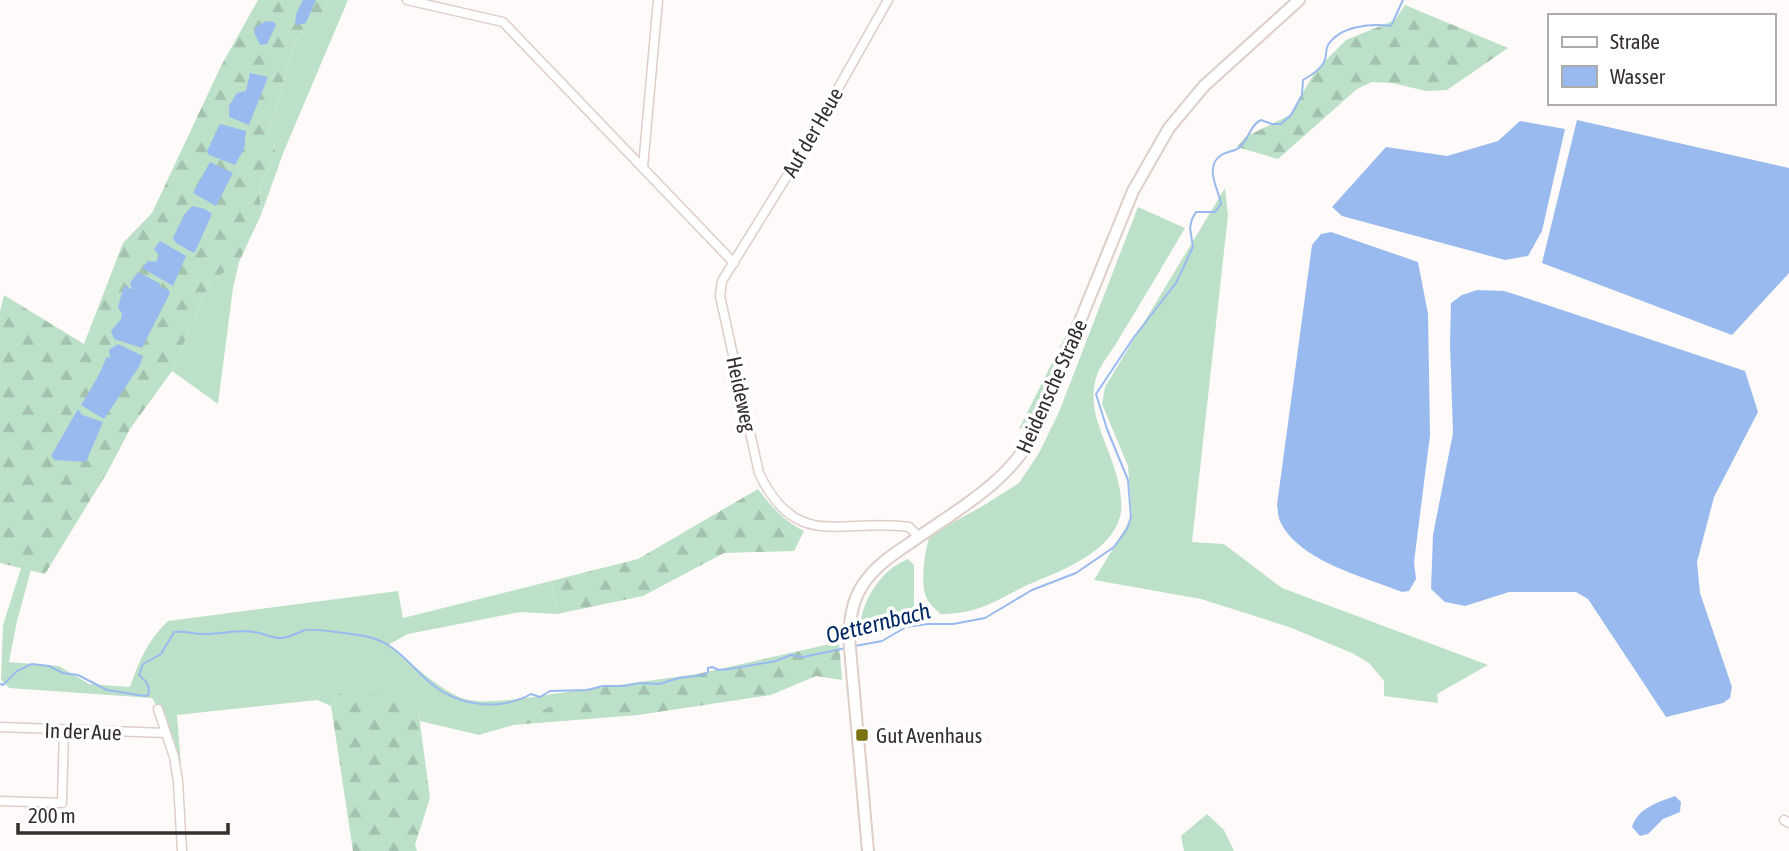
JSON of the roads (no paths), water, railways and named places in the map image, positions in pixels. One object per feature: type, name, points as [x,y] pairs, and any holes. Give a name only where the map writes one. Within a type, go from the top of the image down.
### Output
[{"type":"main road","name":"Heidensche Straße","points":[[868,851],[849,637],[850,616],[855,598],[874,570],[990,486],[1021,456],[1036,429],[1133,191],[1162,140],[1185,107],[1204,86],[1299,0]]},
{"type":"street","points":[[407,0],[503,22],[734,263]]},
{"type":"street","points":[[643,167],[658,0]]},
{"type":"street","name":"Auf der Heue","points":[[734,263],[805,148],[888,0]]},
{"type":"street","name":"Heideweg","points":[[734,263],[722,281],[720,296],[759,473],[769,494],[783,511],[799,521],[829,527],[898,526],[914,530],[919,537]]},
{"type":"street","points":[[158,709],[178,781],[182,851]]},
{"type":"street","name":"In der Aue","points":[[0,727],[166,733]]},
{"type":"street","points":[[0,801],[62,803],[64,731]]},
{"type":"water","points":[[303,0],[316,0],[306,23],[297,25],[296,14]]},
{"type":"water","points":[[266,21],[276,25],[267,44],[260,45],[254,32],[256,27]]},
{"type":"water","points":[[250,73],[268,77],[249,125],[229,117],[229,106],[237,93],[246,91]]},
{"type":"water","points":[[1577,120],[1789,168],[1789,273],[1732,335],[1542,263]]},
{"type":"water","points":[[1520,121],[1565,129],[1542,231],[1528,256],[1505,260],[1342,216],[1332,207],[1386,147],[1447,156],[1498,141]]},
{"type":"water","points":[[220,124],[246,131],[244,149],[235,165],[209,155],[207,151]]},
{"type":"water","points":[[210,162],[233,173],[216,206],[193,193]]},
{"type":"water","points":[[192,206],[212,214],[195,252],[176,243],[173,238],[184,215]]},
{"type":"water","points":[[1331,232],[1418,262],[1428,314],[1430,435],[1414,562],[1416,579],[1409,591],[1402,592],[1317,557],[1289,535],[1279,518],[1277,505],[1312,245],[1321,234]]},
{"type":"water","points":[[160,241],[186,256],[173,286],[142,268],[148,261],[156,262],[159,255],[154,249]]},
{"type":"water","points":[[138,272],[159,283],[170,293],[142,348],[114,339],[111,331],[121,319],[122,314],[118,307],[123,289],[127,285],[132,289],[130,283]]},
{"type":"water","points":[[1477,290],[1504,291],[1745,371],[1758,412],[1714,497],[1697,562],[1700,593],[1732,687],[1730,698],[1723,703],[1666,717],[1588,599],[1576,592],[1509,592],[1465,606],[1445,602],[1431,589],[1433,535],[1453,433],[1451,303],[1462,295]]},
{"type":"water","points":[[118,344],[143,356],[140,365],[104,419],[81,405],[106,357],[110,358],[109,350]]},
{"type":"water","points":[[78,409],[82,415],[103,422],[86,462],[55,460],[51,456]]},
{"type":"water","points":[[1675,796],[1681,802],[1680,812],[1663,819],[1648,834],[1640,836],[1632,827],[1639,815],[1649,807]]},
{"type":"waterway","name":"Oetternbach","points":[[855,646],[882,641],[906,627],[953,624],[985,618],[1032,590],[1076,573],[1114,547],[1127,529],[1131,517],[1128,480],[1096,394],[1134,337],[1176,283],[1193,247],[1190,228],[1196,212],[1215,212],[1221,204],[1213,173],[1215,161],[1222,154],[1240,147],[1254,125],[1261,120],[1281,124],[1291,115],[1302,95],[1303,80],[1323,65],[1327,47],[1333,39],[1356,27],[1391,26],[1403,0]]},
{"type":"waterway","name":"Oetternbach","points":[[0,684],[3,685],[17,671],[32,664],[78,675],[107,690],[145,696],[149,692],[148,686],[139,675],[143,664],[161,654],[174,632],[207,634],[247,631],[280,638],[309,630],[369,637],[394,649],[439,689],[451,696],[478,704],[505,703],[531,694],[540,697],[550,691],[587,690],[640,683],[659,684],[704,675],[708,668],[712,667],[719,670],[730,669],[776,661],[791,655],[803,657],[846,648]]},
{"type":"place","name":"Gut Avenhaus","points":[[862,735]]}]
